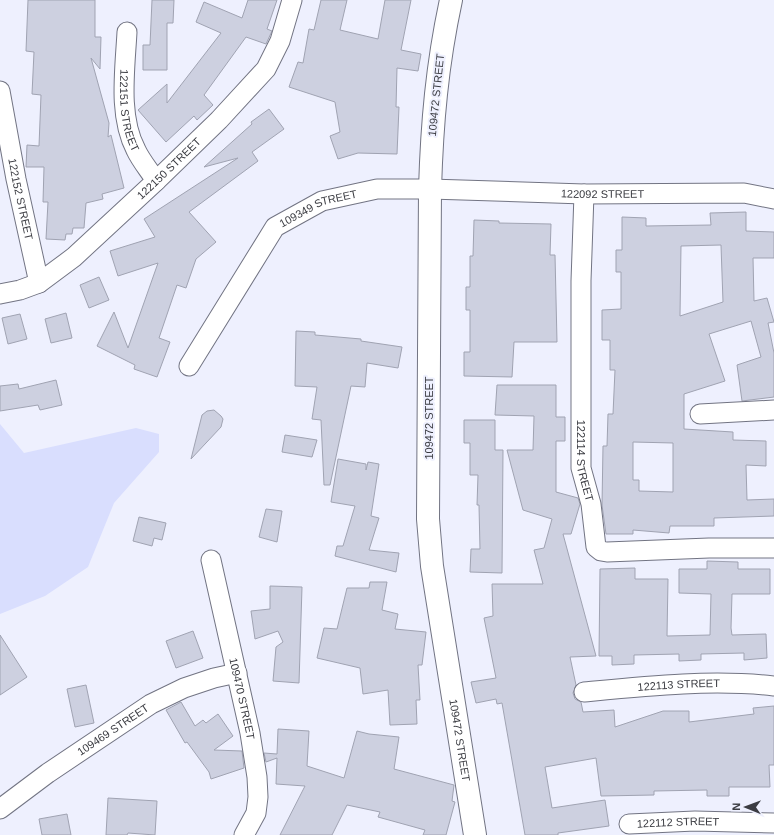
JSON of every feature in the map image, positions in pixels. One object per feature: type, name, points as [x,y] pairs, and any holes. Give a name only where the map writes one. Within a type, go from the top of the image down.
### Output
[{"type":"street","name":"122150 STREET","points":[[0,294],[20,290],[39,282],[74,257],[219,120],[266,68],[280,40],[292,0]]},
{"type":"street","name":"109472 STREET","points":[[451,0],[435,86],[430,189],[428,519],[432,566],[475,835]]},
{"type":"street","name":"122151 STREET","points":[[127,32],[125,89],[128,126],[136,150],[156,181]]},
{"type":"street","name":"122152 STREET","points":[[0,92],[16,179],[39,282]]},
{"type":"street","name":"109349 STREET","points":[[189,366],[275,227],[322,201],[377,189],[430,189]]},
{"type":"street","name":"122092 STREET","points":[[430,189],[584,194],[744,192],[774,199]]},
{"type":"street","name":"122114 STREET","points":[[584,194],[581,282],[581,468],[591,504],[596,547],[607,552],[708,548],[774,548]]},
{"type":"street","points":[[700,414],[774,410]]},
{"type":"street","name":"109470 STREET","points":[[210,560],[250,733],[258,797],[256,813],[244,835]]},
{"type":"street","name":"109469 STREET","points":[[0,809],[48,773],[150,704],[184,688],[214,678],[237,673]]},
{"type":"street","name":"122113 STREET","points":[[584,692],[630,687],[687,685],[739,684],[774,686]]},
{"type":"street","name":"122112 STREET","points":[[629,824],[695,821],[774,823]]},
{"type":"shaded area","points":[[0,424],[24,453],[136,428],[159,434],[159,452],[114,503],[88,567],[45,596],[0,614]]},
{"type":"building","points":[[28,0],[95,0],[95,37],[101,37],[100,69],[91,58],[109,123],[108,137],[111,135],[124,188],[102,194],[103,199],[86,203],[84,228],[73,228],[72,234],[66,234],[65,240],[46,239],[48,202],[43,202],[44,167],[26,167],[27,145],[39,146],[41,95],[32,94],[34,52],[26,51]]},
{"type":"building","points":[[152,0],[174,0],[173,23],[167,23],[167,70],[143,70],[143,45],[150,45]]},
{"type":"building","points":[[248,0],[277,0],[267,29],[272,31],[266,44],[246,37],[204,95],[213,105],[197,120],[194,116],[166,142],[138,110],[167,84],[167,103],[221,33],[196,22],[204,2],[242,18]]},
{"type":"building","points":[[321,0],[347,0],[340,30],[378,39],[385,0],[411,0],[401,50],[421,54],[418,71],[397,68],[396,107],[399,107],[397,154],[358,153],[338,159],[330,136],[340,132],[335,102],[289,87],[298,62],[303,63],[309,29],[314,30]]},
{"type":"building","points":[[269,109],[284,129],[252,152],[258,161],[189,212],[216,242],[196,259],[186,288],[177,285],[159,338],[170,342],[157,377],[134,369],[135,365],[97,346],[114,312],[128,348],[158,263],[118,276],[110,251],[155,237],[144,219],[238,158],[204,167],[252,124],[251,122]]},
{"type":"building","points":[[746,212],[746,231],[774,232],[774,258],[753,258],[754,301],[767,298],[774,322],[768,323],[774,353],[774,397],[742,401],[737,365],[761,357],[751,321],[709,334],[725,381],[684,394],[684,429],[733,432],[733,440],[766,441],[766,466],[746,465],[747,500],[774,499],[774,516],[714,518],[714,526],[670,526],[669,533],[633,530],[633,534],[606,534],[602,505],[603,446],[607,446],[608,414],[613,414],[615,370],[610,370],[610,340],[602,340],[602,310],[621,309],[621,272],[616,272],[616,250],[622,250],[622,217],[646,218],[646,226],[711,225],[710,213]],"holes":[[[721,245],[723,302],[680,316],[681,246]],[[633,442],[673,443],[673,492],[639,491],[639,480],[633,480]]]},
{"type":"building","points":[[474,220],[499,221],[499,223],[551,224],[550,255],[555,255],[557,342],[514,342],[512,377],[464,376],[464,352],[470,352],[470,310],[466,310],[466,287],[470,287],[470,256],[473,256]]},
{"type":"building","points":[[99,277],[109,300],[89,308],[80,285]]},
{"type":"building","points":[[66,313],[72,338],[51,343],[45,319]]},
{"type":"building","points":[[20,314],[27,339],[8,344],[2,318]]},
{"type":"building","points":[[296,331],[315,332],[315,335],[361,339],[361,341],[402,347],[398,368],[367,363],[365,387],[351,386],[330,485],[324,485],[321,420],[312,419],[317,387],[295,386]]},
{"type":"building","points":[[56,380],[62,405],[40,410],[38,405],[0,411],[0,386],[18,384],[19,389]]},
{"type":"building","points":[[497,385],[556,385],[556,417],[565,417],[565,441],[556,441],[556,492],[578,498],[580,504],[571,534],[563,534],[596,656],[570,657],[576,685],[573,693],[575,699],[581,702],[583,712],[614,710],[615,727],[663,711],[689,711],[689,722],[754,714],[753,708],[774,706],[774,765],[769,765],[770,787],[729,787],[729,796],[707,796],[707,790],[654,791],[654,795],[601,796],[596,758],[545,767],[552,808],[605,800],[609,826],[558,833],[558,835],[525,835],[502,703],[497,704],[496,699],[476,703],[471,682],[496,678],[484,618],[493,616],[492,584],[543,584],[534,550],[544,548],[552,519],[523,510],[507,450],[533,450],[534,416],[495,415]]},
{"type":"building","points":[[214,410],[223,419],[221,427],[191,459],[202,415],[207,411]]},
{"type":"building","points":[[464,420],[495,420],[495,450],[503,450],[502,573],[470,572],[471,549],[480,549],[479,505],[477,505],[478,475],[470,475],[470,443],[464,443]]},
{"type":"building","points":[[285,435],[317,440],[312,457],[282,452]]},
{"type":"building","points":[[338,459],[366,464],[366,470],[368,462],[379,464],[371,516],[379,518],[369,550],[399,553],[396,572],[335,556],[337,546],[343,546],[355,506],[331,502]]},
{"type":"building","points":[[266,509],[282,511],[277,542],[259,537]]},
{"type":"building","points":[[139,517],[166,523],[162,540],[154,538],[152,546],[133,541]]},
{"type":"building","points":[[707,561],[738,562],[738,569],[770,569],[770,594],[732,594],[732,635],[766,634],[767,658],[744,660],[744,653],[701,654],[701,660],[679,661],[679,654],[634,655],[634,664],[612,665],[612,656],[599,656],[600,569],[635,568],[635,579],[668,579],[667,636],[710,635],[711,594],[679,593],[679,569],[707,569]]},
{"type":"building","points":[[370,582],[387,582],[382,610],[398,614],[395,629],[426,632],[422,665],[418,665],[420,700],[416,700],[417,724],[390,725],[388,690],[363,694],[360,668],[317,658],[324,628],[337,629],[347,588],[369,588]]},
{"type":"building","points":[[270,586],[302,587],[299,683],[273,681],[276,647],[283,642],[278,631],[255,639],[251,611],[270,609]]},
{"type":"building","points":[[193,631],[203,658],[176,668],[166,641]]},
{"type":"building","points":[[0,635],[27,677],[0,695]]},
{"type":"building","points":[[86,685],[94,723],[75,727],[67,689]]},
{"type":"building","points":[[181,702],[195,726],[203,720],[206,723],[218,714],[233,736],[214,750],[242,751],[244,768],[211,779],[209,772],[187,742],[185,743],[166,710]]},
{"type":"building","points":[[278,729],[309,731],[307,766],[344,778],[357,731],[369,734],[399,737],[394,769],[454,785],[452,801],[455,802],[446,835],[423,835],[425,830],[378,817],[380,812],[347,805],[332,835],[280,835],[305,786],[276,784],[277,758],[266,762],[264,753],[277,754]]},
{"type":"building","points":[[108,798],[157,801],[155,835],[128,833],[127,835],[106,835]]},
{"type":"building","points":[[67,814],[71,835],[42,835],[39,819]]}]
